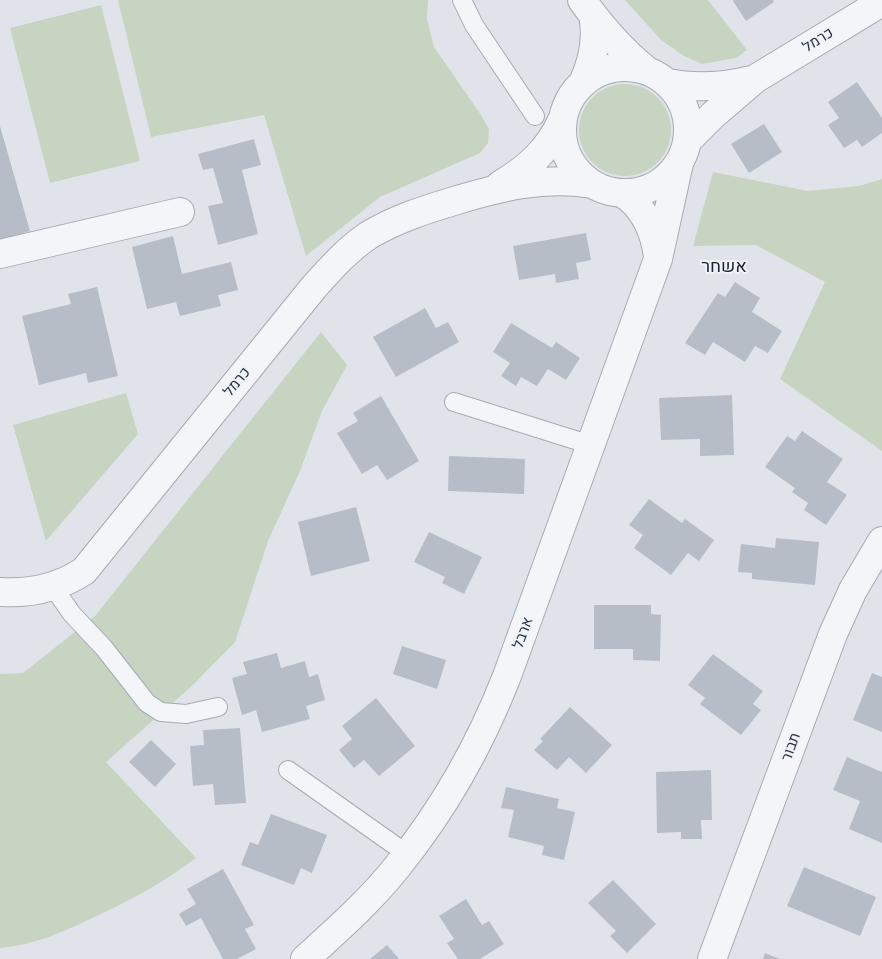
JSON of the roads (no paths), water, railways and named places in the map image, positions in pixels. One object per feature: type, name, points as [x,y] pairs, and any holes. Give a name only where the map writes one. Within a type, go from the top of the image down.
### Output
[{"type":"street","name":"כרמל","points":[[755,79],[882,2]]},
{"type":"street","points":[[588,8],[618,46],[676,92],[684,108],[688,127],[684,151]]},
{"type":"street","points":[[583,83],[594,49],[595,24],[588,8]]},
{"type":"street","points":[[494,189],[517,175],[536,159],[551,142],[562,120],[570,97],[583,83],[598,73],[610,68],[622,67],[704,88],[724,86],[755,79]]},
{"type":"street","points":[[494,189],[547,181],[571,181],[592,184],[603,189],[622,193],[640,191],[652,187],[663,180],[684,151],[717,112],[755,79]]},
{"type":"street","points":[[562,120],[561,132],[567,157],[574,168],[592,184]]},
{"type":"street","name":"ארבל","points":[[305,959],[371,896],[407,854],[460,776],[494,710],[658,259],[684,151]]},
{"type":"street","name":"כרמל","points":[[0,592],[36,591],[53,587],[70,580],[84,571],[314,287],[351,249],[368,236],[400,219],[494,189]]},
{"type":"street","points":[[622,193],[648,221],[654,237],[658,259]]},
{"type":"street","points":[[0,254],[180,212]]},
{"type":"street","name":"תבור","points":[[712,959],[833,634],[853,590],[882,541]]},
{"type":"lane","points":[[462,0],[474,25],[535,116]]},
{"type":"lane","points":[[454,402],[591,445]]},
{"type":"lane","points":[[53,587],[72,614],[104,648],[147,703],[161,712],[186,714],[218,707]]},
{"type":"lane","points":[[288,770],[407,854]]},
{"type":"district","name":"אשחר","points":[[724,267]]}]
